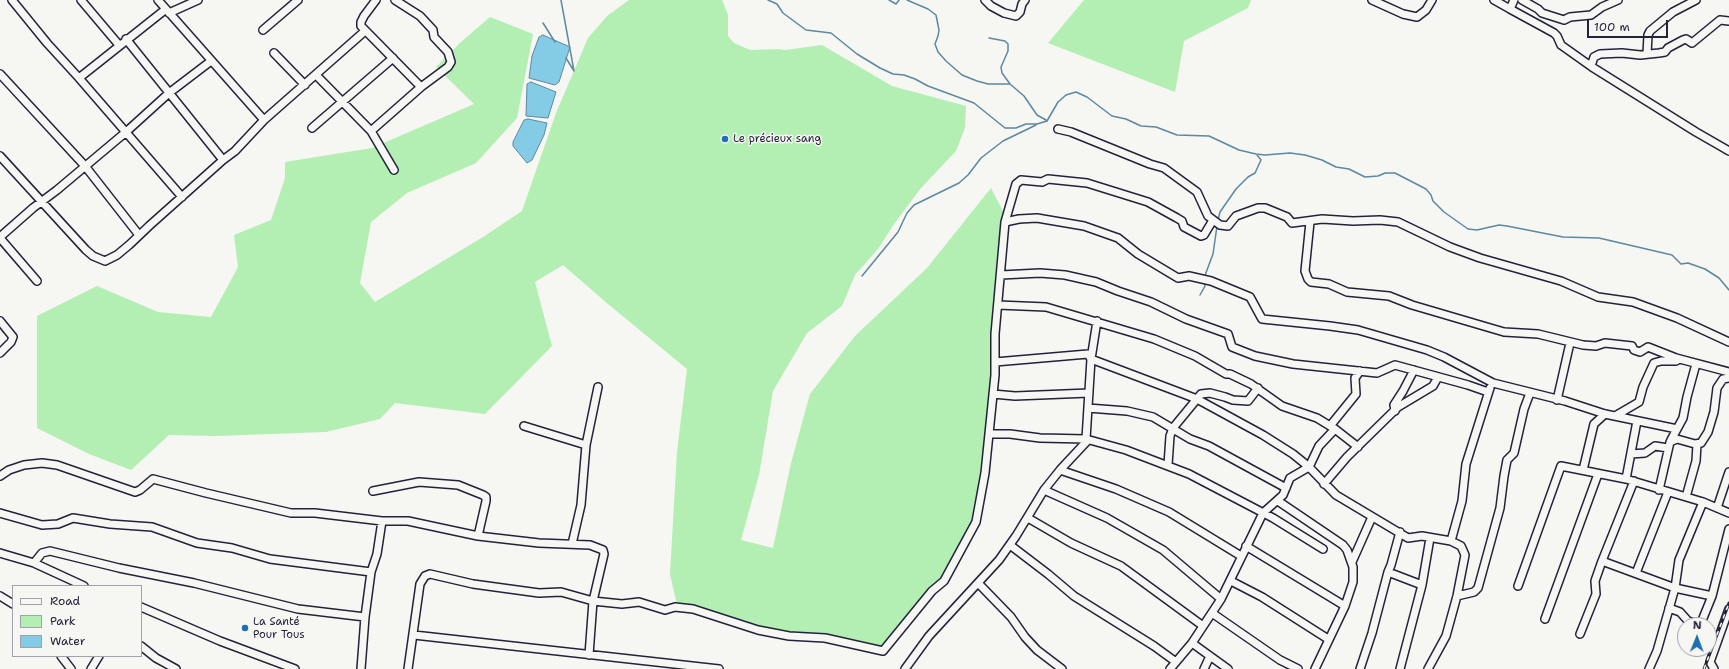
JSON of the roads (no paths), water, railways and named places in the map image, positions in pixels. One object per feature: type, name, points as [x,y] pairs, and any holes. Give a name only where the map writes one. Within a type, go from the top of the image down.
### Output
[{"type":"street","points":[[12,0],[47,43],[182,197]]},
{"type":"street","points":[[81,0],[119,45]]},
{"type":"street","points":[[158,0],[264,120]]},
{"type":"street","points":[[79,78],[126,39],[168,11],[198,0]]},
{"type":"street","points":[[263,30],[298,0]]},
{"type":"street","points":[[376,0],[361,22],[361,26],[422,87]]},
{"type":"street","points":[[371,131],[422,87],[448,68],[451,62],[448,52],[434,37],[432,30],[424,21],[406,6],[395,0]]},
{"type":"street","points":[[984,0],[991,6],[1004,13],[1016,16],[1020,12],[1022,4],[1025,0]]},
{"type":"street","points":[[1372,0],[1403,14],[1417,17],[1426,10],[1432,0]]},
{"type":"street","points":[[1494,0],[1554,33],[1561,45],[1591,66],[1729,151]]},
{"type":"street","points":[[1510,10],[1514,0]]},
{"type":"street","points":[[1522,0],[1542,12],[1564,20],[1570,17],[1591,15],[1603,4],[1618,0]]},
{"type":"street","points":[[1647,54],[1648,35],[1650,31],[1673,12],[1696,0]]},
{"type":"street","points":[[1591,66],[1594,57],[1600,54],[1647,54],[1665,52],[1668,48],[1686,39],[1692,43],[1720,20],[1729,21]]},
{"type":"street","points":[[0,156],[86,250],[100,260],[105,261],[117,255],[129,246],[139,235],[235,151],[264,120],[317,76],[365,31]]},
{"type":"street","points":[[126,39],[223,160]]},
{"type":"street","points":[[274,52],[305,85]]},
{"type":"street","points":[[312,128],[393,58]]},
{"type":"street","points":[[37,281],[0,237],[41,201],[57,190],[126,132],[169,93],[211,61]]},
{"type":"street","points":[[0,74],[85,166],[139,235]]},
{"type":"street","points":[[317,76],[371,131],[394,170]]},
{"type":"street","points":[[1058,129],[1071,132],[1150,164],[1164,168],[1197,192],[1208,216],[1216,222],[1228,226],[1236,216],[1258,208],[1265,208],[1287,217],[1292,223],[1310,222],[1322,219],[1353,221],[1380,220],[1398,222],[1443,244],[1480,258],[1561,281],[1598,297],[1633,302],[1677,318],[1729,342]]},
{"type":"street","points":[[408,669],[420,584],[425,576],[430,574],[473,584],[539,593],[561,592],[593,601],[622,604],[639,602],[665,610],[675,608],[693,609],[758,630],[789,636],[825,638],[882,651],[932,591],[944,581],[974,528],[985,473],[989,434],[995,362],[994,347],[1005,222],[1017,182],[1021,180],[1042,182],[1048,179],[1087,183],[1140,199],[1182,221],[1184,227],[1201,236],[1206,233],[1216,222]]},
{"type":"street","points":[[1005,222],[1019,219],[1037,218],[1084,226],[1118,238],[1138,254],[1178,278],[1189,276],[1204,279],[1250,297],[1262,319],[1340,327],[1402,342],[1444,357],[1493,383],[1605,414],[1677,429]]},
{"type":"street","points":[[1310,222],[1305,271],[1311,282],[1329,284],[1348,292],[1389,296],[1504,332],[1538,334],[1570,343],[1595,346],[1605,343],[1632,346],[1634,350],[1640,352],[1648,347],[1682,360],[1729,372]]},
{"type":"street","points":[[1001,275],[1040,273],[1065,275],[1096,282],[1151,302],[1186,319],[1228,334],[1232,347],[1254,356],[1293,364],[1380,373],[1395,365],[1488,392]]},
{"type":"street","points":[[998,305],[1045,306],[1146,336],[1189,353],[1226,374],[1230,374],[1248,382],[1282,406],[1311,415],[1332,427],[1358,447]]},
{"type":"street","points":[[0,321],[13,337],[11,342],[0,353]]},
{"type":"street","points":[[905,669],[929,636],[953,609],[979,584],[1010,545],[1044,490],[1087,439],[1091,359],[1098,321]]},
{"type":"street","points":[[1557,400],[1570,343]]},
{"type":"street","points":[[995,362],[1088,354],[1091,359],[1196,399],[1282,446],[1309,467],[1336,495],[1410,538],[1422,536],[1451,540],[1461,546],[1465,552],[1457,596],[1446,636],[1428,669]]},
{"type":"street","points":[[1615,416],[1639,402],[1643,387],[1654,364],[1661,361],[1682,360]]},
{"type":"street","points":[[1659,490],[1668,448],[1683,418],[1696,364]]},
{"type":"street","points":[[1395,411],[1394,405],[1414,370]]},
{"type":"street","points":[[1170,669],[1192,643],[1221,599],[1246,546],[1264,513],[1278,501],[1290,478],[1309,467],[1318,446],[1356,394],[1355,378],[1360,371]]},
{"type":"street","points":[[1324,484],[1329,476],[1336,471],[1400,406],[1433,386],[1438,377]]},
{"type":"street","points":[[1686,497],[1694,469],[1698,444],[1701,443],[1708,432],[1714,412],[1718,388],[1724,379],[1729,378]]},
{"type":"street","points":[[1451,540],[1462,501],[1466,464],[1488,392],[1493,383]]},
{"type":"street","points":[[572,544],[581,505],[586,445],[598,387]]},
{"type":"street","points":[[1168,465],[1170,436],[1173,428],[1201,394],[1205,393],[1233,400],[1248,401],[1258,388]]},
{"type":"street","points":[[993,394],[1016,396],[1089,393]]},
{"type":"street","points":[[1457,596],[1474,592],[1478,588],[1500,511],[1504,476],[1508,460],[1514,453],[1524,410],[1530,393]]},
{"type":"street","points":[[1088,408],[1115,409],[1148,415],[1195,442],[1209,446],[1286,488]]},
{"type":"street","points":[[1583,470],[1594,424],[1605,414]]},
{"type":"street","points":[[1626,479],[1632,454],[1637,421]]},
{"type":"street","points":[[524,426],[586,445]]},
{"type":"street","points":[[989,434],[1087,439],[1126,450],[1189,474],[1281,522],[1323,549]]},
{"type":"street","points":[[1671,440],[1677,439],[1698,444]]},
{"type":"street","points":[[1632,454],[1642,454],[1655,446],[1668,448]]},
{"type":"street","points":[[0,476],[9,470],[24,465],[42,463],[57,465],[135,492],[140,490],[153,479],[291,513],[315,513],[382,520],[408,520],[478,536],[539,543],[590,545],[603,550],[604,554],[593,601],[589,655]]},
{"type":"street","points":[[1518,586],[1561,466],[1626,479],[1703,502],[1729,513]]},
{"type":"street","points":[[1060,470],[1116,489],[1169,512],[1241,556]]},
{"type":"street","points":[[1717,508],[1729,472]]},
{"type":"street","points":[[1545,619],[1598,474]]},
{"type":"street","points":[[373,491],[419,482],[458,485],[483,495],[486,497],[486,501],[478,536]]},
{"type":"street","points":[[1580,634],[1596,594],[1595,581],[1602,560],[1634,482]]},
{"type":"street","points":[[1044,490],[1107,518],[1163,550],[1221,599]]},
{"type":"street","points":[[1636,573],[1668,492]]},
{"type":"street","points":[[1278,501],[1343,545],[1352,562],[1354,576],[1345,606],[1315,669]]},
{"type":"street","points":[[1649,669],[1657,652],[1668,608],[1675,588],[1679,560],[1703,502]]},
{"type":"street","points":[[0,513],[42,525],[58,524],[72,518],[110,524],[152,527],[197,543],[227,547],[270,559],[371,572]]},
{"type":"street","points":[[1352,562],[1372,517]]},
{"type":"street","points":[[1028,518],[1071,544],[1121,566],[1203,626]]},
{"type":"street","points":[[361,669],[364,617],[371,572],[377,554],[382,520]]},
{"type":"street","points":[[1668,608],[1680,612],[1688,621],[1700,624],[1712,596],[1729,529]]},
{"type":"street","points":[[1360,669],[1372,633],[1400,532]]},
{"type":"street","points":[[1400,669],[1422,585],[1430,538]]},
{"type":"street","points":[[1010,545],[1074,596],[1154,646],[1176,662]]},
{"type":"street","points":[[1246,546],[1345,606]]},
{"type":"street","points":[[34,564],[42,553],[50,551],[119,568],[194,583],[298,609],[364,617]]},
{"type":"street","points":[[0,553],[34,564],[82,585]]},
{"type":"street","points":[[1602,560],[1675,588],[1712,596]]},
{"type":"street","points":[[1388,572],[1422,585]]},
{"type":"street","points":[[1231,580],[1262,597],[1328,639]]},
{"type":"street","points":[[979,584],[1007,612],[1025,637],[1037,650],[1062,669]]},
{"type":"street","points":[[0,596],[12,603]]},
{"type":"street","points":[[142,607],[220,641],[295,669]]},
{"type":"street","points":[[1714,669],[1710,660],[1729,609]]},
{"type":"street","points":[[1212,613],[1280,660],[1298,669]]},
{"type":"street","points":[[414,635],[719,669]]},
{"type":"street","points":[[1192,643],[1228,669]]},
{"type":"street","points":[[142,647],[156,658],[176,669]]},
{"type":"street","points":[[1204,669],[1210,656]]},
{"type":"street","points":[[62,657],[71,669]]},
{"type":"street","points":[[91,669],[98,657]]},
{"type":"water","points":[[543,35],[570,47],[559,82],[555,85],[529,78],[532,56],[539,37]]},
{"type":"water","points":[[531,82],[556,92],[548,118],[526,116],[527,84]]},
{"type":"water","points":[[528,119],[547,123],[544,135],[532,160],[527,163],[513,146],[513,142],[524,120]]},
{"type":"waterway","points":[[561,0],[574,71],[566,58]]},
{"type":"waterway","points":[[768,0],[777,4],[783,13],[806,30],[831,33],[857,54],[880,68],[893,74],[904,75],[915,79],[928,86],[974,103],[1005,128],[1016,128],[1026,124],[1037,124],[1047,121],[1058,102],[1066,95],[1076,92],[1087,97],[1112,116],[1126,119],[1141,126],[1156,127],[1177,135],[1209,136],[1239,150],[1256,154],[1265,155],[1290,153],[1305,155],[1322,160],[1336,167],[1349,169],[1365,177],[1378,176],[1385,173],[1395,173],[1426,189],[1431,195],[1433,201],[1444,212],[1468,229],[1477,230],[1499,225],[1507,226],[1563,237],[1599,238],[1672,255],[1681,264],[1688,263],[1705,269],[1719,278],[1729,290]]},
{"type":"waterway","points":[[889,0],[896,4],[899,0]]},
{"type":"waterway","points":[[907,0],[928,9],[936,15],[939,30],[935,44],[938,52],[962,75],[988,84],[1010,84],[1024,96],[1037,115],[1046,120]]},
{"type":"waterway","points":[[543,23],[555,42]]},
{"type":"waterway","points":[[989,38],[1005,41],[1008,44],[1008,51],[1001,67],[1002,73],[1010,84]]},
{"type":"waterway","points":[[862,276],[898,232],[907,213],[914,205],[959,183],[968,175],[981,158],[1003,141],[1036,125]]},
{"type":"waterway","points":[[1218,220],[1220,212],[1236,189],[1248,177],[1255,173],[1261,160],[1257,155]]},
{"type":"waterway","points":[[1204,278],[1213,254],[1217,226]]},
{"type":"waterway","points":[[1200,295],[1205,286],[1204,282]]},
{"type":"railway","points":[[1704,669],[1729,603]]},
{"type":"place","name":"Le précieux sang","points":[[725,139]]},
{"type":"place","name":"La Santé Pour Tous","points":[[245,628]]}]
